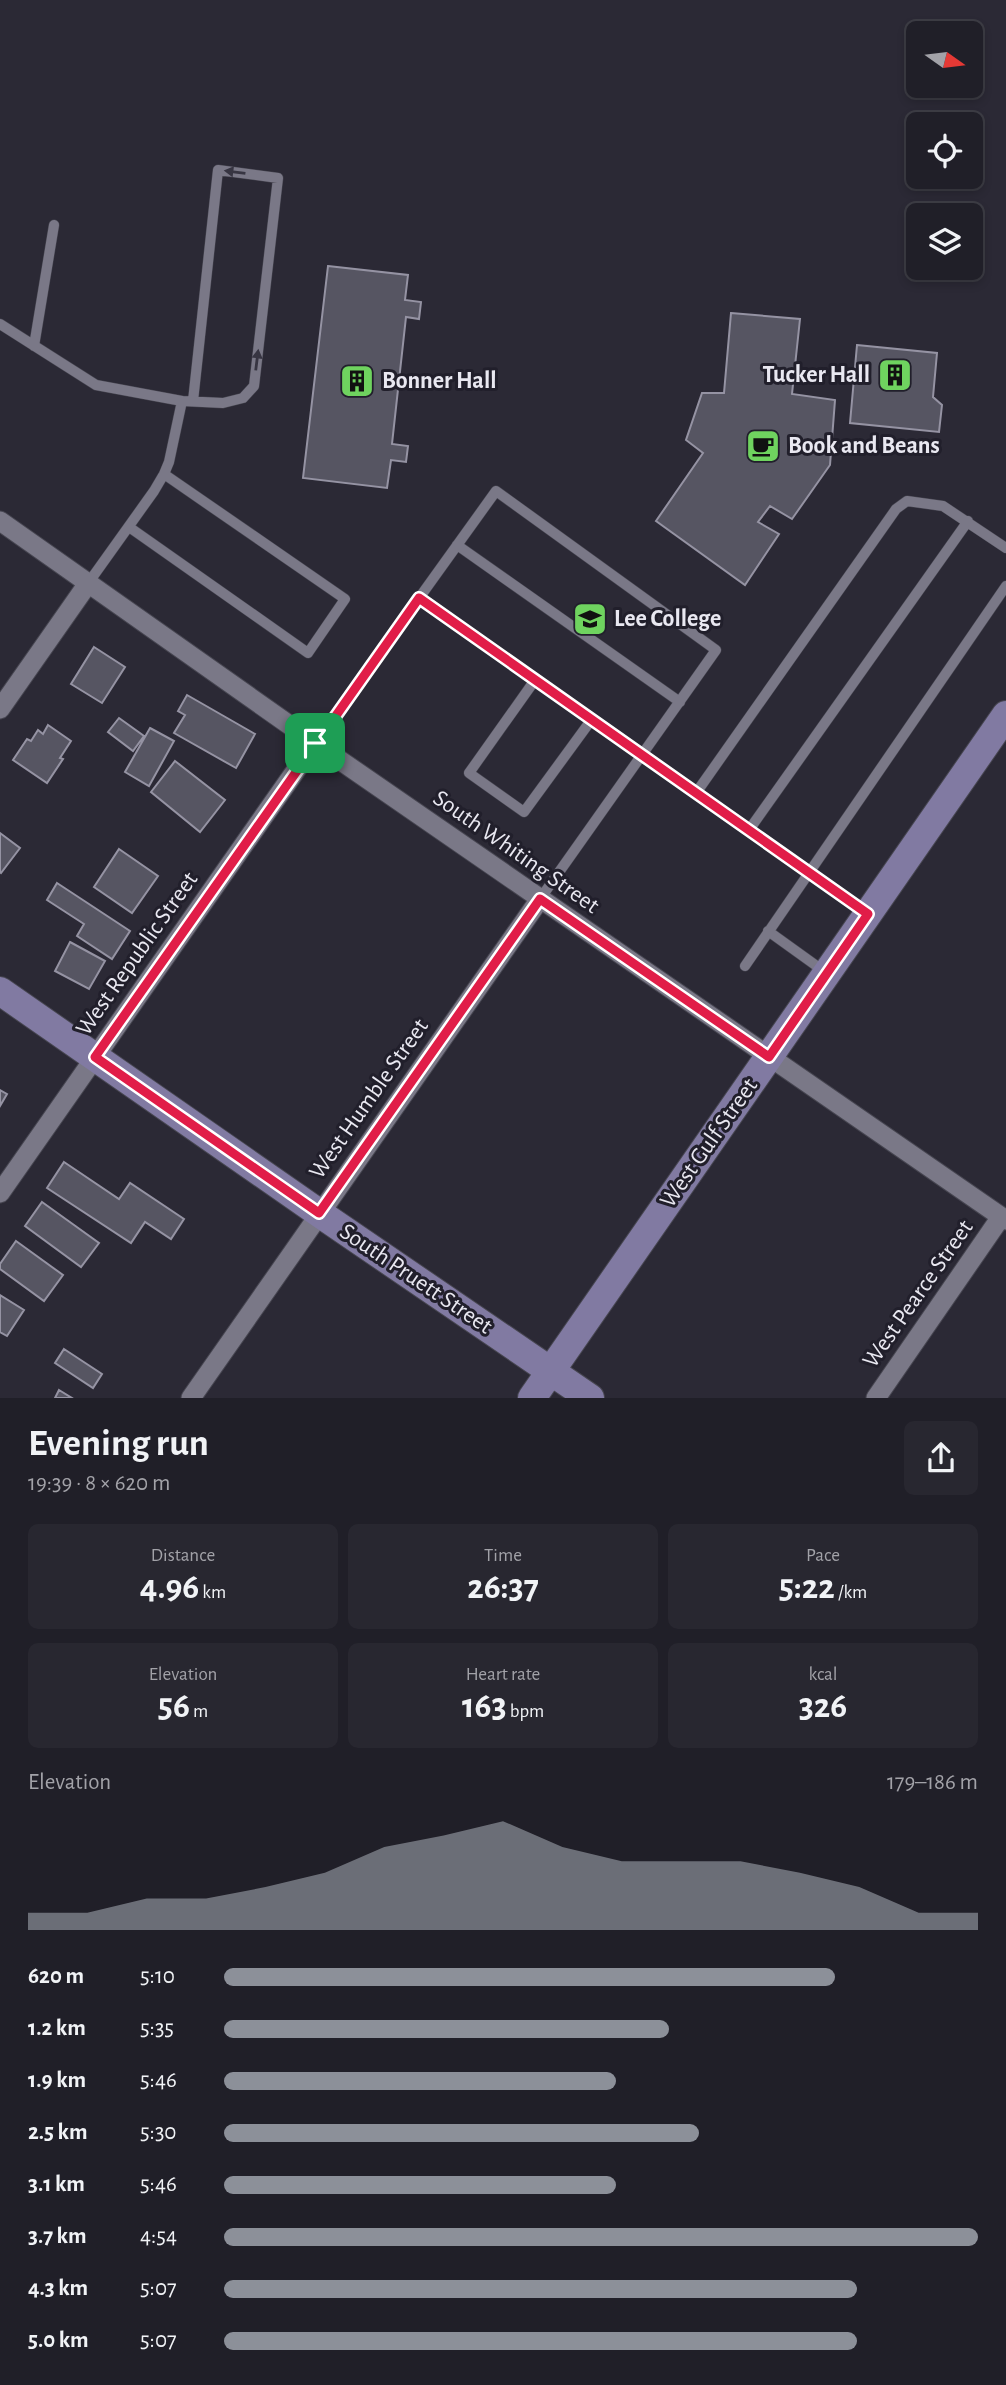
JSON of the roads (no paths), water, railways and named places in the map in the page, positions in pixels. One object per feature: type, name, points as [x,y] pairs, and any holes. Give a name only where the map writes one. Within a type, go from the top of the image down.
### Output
[{"type":"street","name":"South Whiting Street","points":[[0,521],[540,899],[1004,1215]]},
{"type":"street","points":[[0,709],[89,582]]},
{"type":"street","name":"West Gulf Street","points":[[531,1398],[1006,715]]},
{"type":"street","name":"West Republic Street","points":[[0,1193],[315,743]]},
{"type":"street","name":"West Humble Street","points":[[191,1398],[540,899]]},
{"type":"street","name":"South Pruett Street","points":[[0,991],[590,1398]]},
{"type":"street","name":"West Pearce Street","points":[[876,1398],[1004,1215]]},
{"type":"lane","points":[[0,324],[96,385],[182,401],[223,403],[243,398],[254,386],[278,178],[218,170],[193,401]]},
{"type":"lane","points":[[34,346],[54,225]]},
{"type":"lane","points":[[89,582],[164,474],[182,401]]},
{"type":"lane","points":[[129,527],[307,653],[345,599],[164,474]]},
{"type":"lane","points":[[315,743],[496,491],[716,650],[540,899]]},
{"type":"lane","points":[[696,793],[896,509],[907,500],[943,506],[1006,548]]},
{"type":"lane","points":[[749,830],[968,522]]},
{"type":"lane","points":[[457,545],[680,702]]},
{"type":"lane","points":[[745,965],[1006,586]]},
{"type":"lane","points":[[419,598],[868,914]]},
{"type":"lane","points":[[535,680],[469,773],[524,812],[592,719]]},
{"type":"lane","points":[[768,931],[827,973]]},
{"type":"place","name":"Tucker Hall","points":[[895,375]]},
{"type":"place","name":"Bonner Hall","points":[[357,381]]},
{"type":"place","name":"Book and Beans","points":[[763,446]]},
{"type":"place","name":"Lee College","points":[[590,619]]}]
